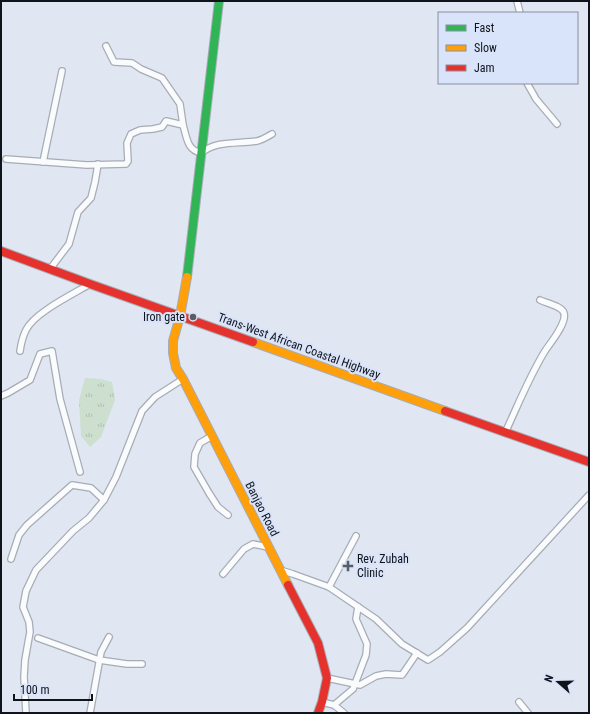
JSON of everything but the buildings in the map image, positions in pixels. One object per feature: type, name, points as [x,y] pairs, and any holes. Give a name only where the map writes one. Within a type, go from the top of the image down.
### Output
[{"type":"main road","name":"Banjao Road","points":[[218,1],[186,283],[180,316],[173,341],[173,353],[176,368],[318,643],[327,678],[318,713]]},
{"type":"main road","name":"Trans-West African Coastal Highway","points":[[1,251],[589,462]]},
{"type":"street","points":[[517,1],[520,12]]},
{"type":"street","points":[[106,46],[114,62],[132,63],[141,69],[162,78],[180,104],[183,125],[190,147],[195,152],[201,153],[206,149],[223,143],[258,140],[272,134]]},
{"type":"street","points":[[43,162],[62,71]]},
{"type":"street","points":[[528,84],[536,99],[557,124]]},
{"type":"street","points":[[6,159],[43,162],[126,164],[128,161],[127,143],[131,134],[140,130],[162,127],[166,121],[183,125]]},
{"type":"street","points":[[50,269],[69,244],[78,212],[91,198],[98,164]]},
{"type":"street","points":[[20,351],[22,338],[27,328],[42,312],[90,284]]},
{"type":"street","points":[[505,433],[528,382],[564,320],[562,310],[540,300]]},
{"type":"street","points":[[1,396],[30,380],[40,354],[52,351],[60,400],[80,472]]},
{"type":"street","points":[[26,713],[24,677],[25,660],[30,632],[29,622],[23,607],[26,591],[36,570],[73,531],[89,518],[104,500],[116,477],[142,411],[155,397],[183,379]]},
{"type":"street","points":[[212,436],[200,443],[195,454],[194,467],[218,507],[228,515]]},
{"type":"street","points":[[11,559],[19,536],[26,525],[72,485],[91,488],[104,500]]},
{"type":"street","points":[[280,570],[329,587],[376,620],[402,644],[428,660],[440,652],[467,628],[589,495]]},
{"type":"street","points":[[329,587],[356,536]]},
{"type":"street","points":[[223,574],[244,549],[253,544],[268,547]]},
{"type":"street","points":[[334,705],[353,689],[366,656],[367,644],[356,619],[358,607]]},
{"type":"street","points":[[90,713],[99,660],[108,637]]},
{"type":"street","points":[[38,638],[99,660],[127,664],[142,664]]},
{"type":"street","points":[[327,678],[360,685],[376,676],[386,674],[402,676],[417,653]]},
{"type":"street","points":[[322,702],[334,705],[344,713]]},
{"type":"street","points":[[519,702],[528,713]]},
{"type":"green space","points":[[85,378],[101,379],[112,382],[115,400],[101,437],[90,447],[81,436],[79,400]]},
{"type":"traffic: fast","points":[[187,277],[219,1]]},
{"type":"traffic: slow","points":[[187,277],[180,316],[173,341],[173,353],[176,368],[288,585]]},
{"type":"traffic: slow","points":[[253,342],[445,411]]},
{"type":"traffic: jam","points":[[1,251],[253,342]]},
{"type":"traffic: jam","points":[[445,411],[589,462]]},
{"type":"traffic: jam","points":[[288,585],[318,643],[327,678],[318,713]]},
{"type":"place","name":"Iron gate","points":[[193,317]]},
{"type":"place","name":"Rev. Zubah Clinic","points":[[348,566]]}]
